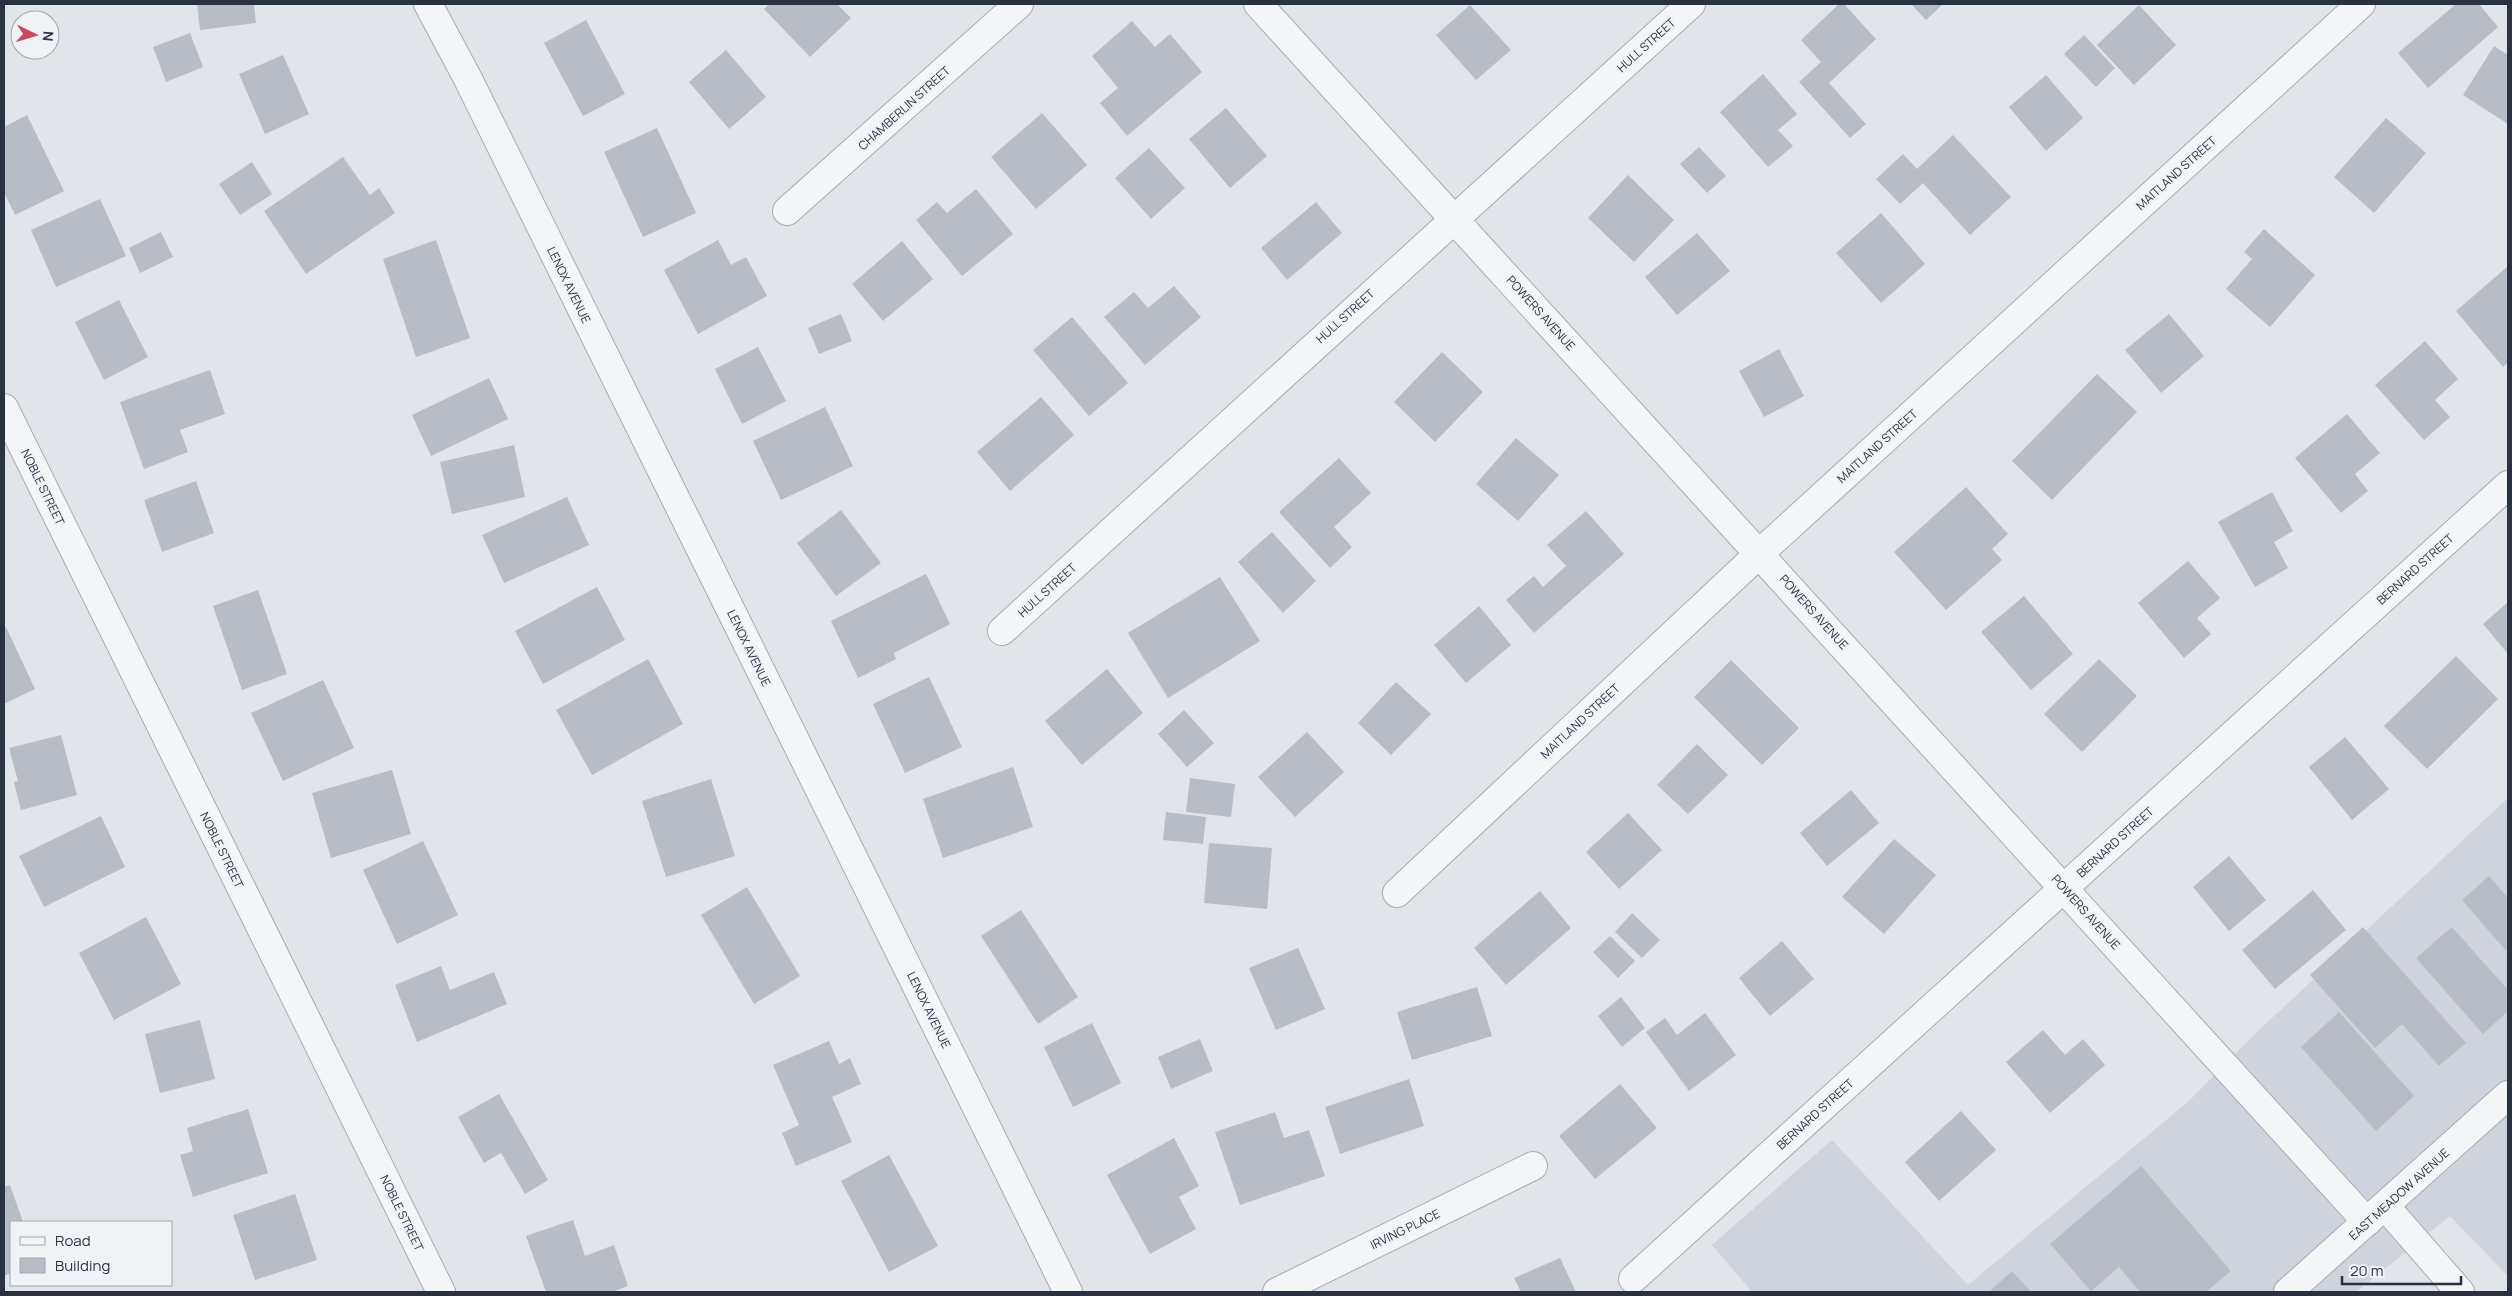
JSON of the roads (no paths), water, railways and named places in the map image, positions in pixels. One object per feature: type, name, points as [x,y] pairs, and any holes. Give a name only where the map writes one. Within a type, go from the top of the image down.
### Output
[{"type":"street","name":"LENOX AVENUE","points":[[428,4],[471,86],[1068,1292]]},
{"type":"street","name":"CHAMBERLIN STREET","points":[[787,211],[1019,4]]},
{"type":"street","name":"POWERS AVENUE","points":[[1258,4],[2065,888],[2376,1214],[2460,1292]]},
{"type":"street","name":"HULL STREET","points":[[1002,631],[1691,4]]},
{"type":"street","name":"MAITLAND STREET","points":[[1397,893],[1760,553],[2362,4]]},
{"type":"street","name":"NOBLE STREET","points":[[4,408],[441,1292]]},
{"type":"street","name":"BERNARD STREET","points":[[1633,1279],[2508,485]]},
{"type":"street","name":"EAST MEADOW AVENUE","points":[[2288,1292],[2508,1095]]},
{"type":"street","name":"IRVING PLACE","points":[[1277,1292],[1533,1166]]}]
